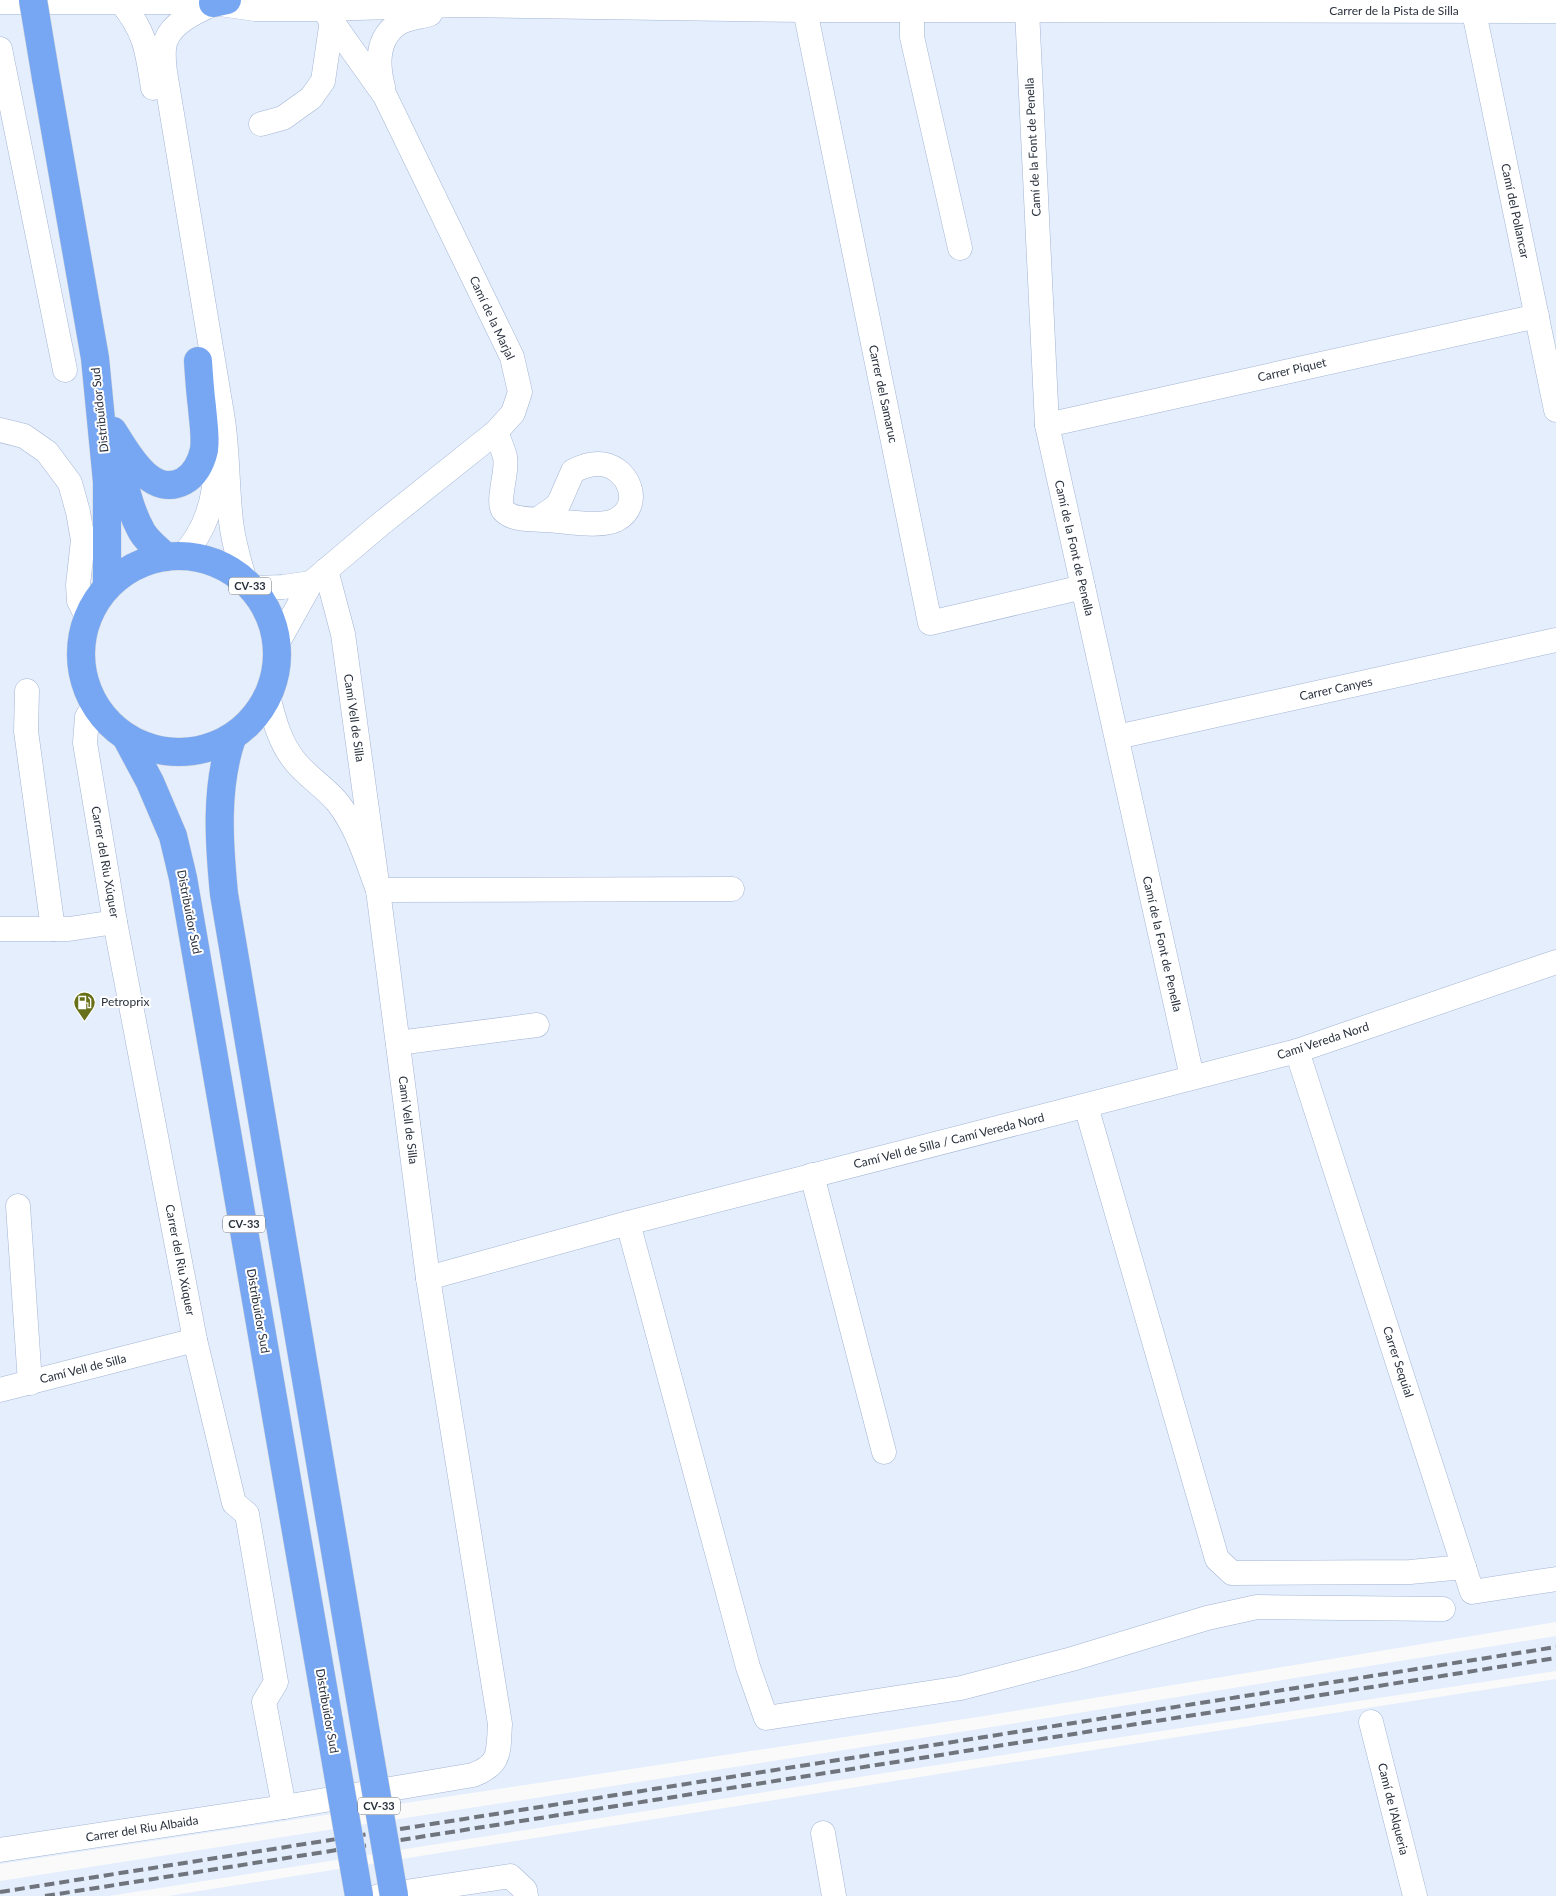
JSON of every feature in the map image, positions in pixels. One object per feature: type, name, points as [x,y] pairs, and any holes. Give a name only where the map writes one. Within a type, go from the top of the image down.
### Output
[{"type":"highway","points":[[33,0],[95,358]]},
{"type":"highway","name":"Distribuïdor Sud","points":[[95,358],[123,480],[133,512],[142,533],[154,547],[174,556]]},
{"type":"highway","name":"Distribuïdor Sud","points":[[95,358],[107,482],[107,587]]},
{"type":"highway","points":[[113,431],[145,475],[155,483],[167,486],[177,484],[195,472],[202,456],[204,440],[198,361]]},
{"type":"highway","name":"CV-33","points":[[174,556],[200,558],[216,563],[231,571],[248,584],[269,614],[277,644],[276,671],[268,696],[253,720],[232,738],[206,749],[179,753],[151,748],[126,737],[109,723],[95,705],[84,678],[81,648],[88,619],[96,602],[107,587],[134,567],[174,556]]},
{"type":"highway","name":"Distribuïdor Sud","points":[[126,737],[150,782],[173,836],[183,878],[359,1896]]},
{"type":"highway","name":"CV-33","points":[[232,738],[226,756],[220,807],[220,854],[224,894],[394,1896]]},
{"type":"street","name":"Carrer de la Pista de Silla","points":[[0,2],[220,2],[255,9],[328,14],[461,5],[805,10],[1556,11]]},
{"type":"street","points":[[121,2],[135,19],[142,34],[148,58],[198,361],[207,386],[217,452],[216,471],[208,517],[193,545],[174,556]]},
{"type":"street","name":"CV-33","points":[[220,2],[187,18],[174,28],[166,40],[164,54],[165,72],[226,441],[231,520],[235,546],[248,584]]},
{"type":"street","name":"Camí de la Marjal","points":[[385,96],[379,70],[379,59],[382,44],[388,32],[400,22],[461,5]]},
{"type":"street","name":"Carrer del Samaruc","points":[[805,10],[930,623],[1083,587]]},
{"type":"street","points":[[912,10],[912,37],[960,248]]},
{"type":"street","name":"Camí de la Font de Penella","points":[[1027,10],[1047,425],[1192,1078]]},
{"type":"street","name":"Camí del Pollancar","points":[[1474,12],[1556,410]]},
{"type":"street","points":[[261,124],[283,118],[311,98],[323,81],[328,14]]},
{"type":"street","name":"Camí de la Marjal","points":[[277,644],[318,577],[496,432],[513,413],[520,392],[512,356],[385,96],[328,14]]},
{"type":"street","points":[[0,49],[65,370]]},
{"type":"street","name":"Carrer Piquet","points":[[1047,425],[1537,316]]},
{"type":"street","points":[[0,430],[24,436],[47,452],[70,482],[83,540],[78,585],[79,601],[88,619]]},
{"type":"street","points":[[496,432],[506,459],[500,501],[502,509],[509,515],[538,519]]},
{"type":"street","points":[[248,584],[283,587],[318,577]]},
{"type":"street","name":"Camí Vell de Silla","points":[[284,1807],[473,1775],[488,1770],[498,1756],[500,1724],[428,1278],[343,634],[318,577]]},
{"type":"street","name":"Carrer Canyes","points":[[1117,737],[1556,640]]},
{"type":"street","points":[[27,692],[26,731],[53,929]]},
{"type":"street","points":[[268,696],[273,718],[283,742],[294,761],[338,803],[356,834],[378,890],[732,890]]},
{"type":"street","name":"Carrer del Riu Xúquer","points":[[95,705],[87,717],[84,743],[115,922],[195,1340],[234,1503],[247,1514],[276,1682],[264,1702],[284,1807]]},
{"type":"street","points":[[0,929],[53,929],[115,922]]},
{"type":"street","name":"Camí Vereda Nord","points":[[1086,1106],[1297,1051],[1556,962]]},
{"type":"street","points":[[398,1043],[537,1025]]},
{"type":"street","name":"Carrer Sequial","points":[[1297,1051],[1472,1592],[1556,1578]]},
{"type":"street","points":[[1086,1106],[1217,1559],[1232,1573],[1410,1572],[1464,1567]]},
{"type":"street","name":"Camí Vell de Silla / Camí Vereda Nord","points":[[812,1175],[1086,1106]]},
{"type":"street","points":[[428,1278],[812,1175],[884,1452]]},
{"type":"street","points":[[18,1206],[30,1383]]},
{"type":"street","points":[[628,1223],[748,1667],[766,1718],[961,1688],[1072,1659],[1207,1618],[1257,1607],[1443,1609]]},
{"type":"street","name":"Camí Vell de Silla","points":[[0,1390],[195,1340]]},
{"type":"street","name":"Camí de l'Alqueria","points":[[1371,1722],[1415,1896]]},
{"type":"street","name":"Carrer del Riu Albaida","points":[[0,1850],[284,1807]]},
{"type":"street","points":[[823,1833],[834,1896]]},
{"type":"street","points":[[379,1896],[510,1876],[525,1890],[526,1896]]},
{"type":"shaded area","points":[[0,0],[1556,0],[1556,1622],[984,1716],[0,1864]]},
{"type":"shaded area","points":[[1556,1636],[1556,1671],[891,1772],[109,1896],[0,1896],[0,1881],[973,1730]]},
{"type":"shaded area","points":[[1556,1679],[1556,1896],[168,1896],[983,1767]]},
{"type":"railway","points":[[0,1892],[1556,1647]]},
{"type":"railway","points":[[45,1896],[1556,1658]]},
{"type":"place","name":"Petroprix","points":[[85,1021]]}]
